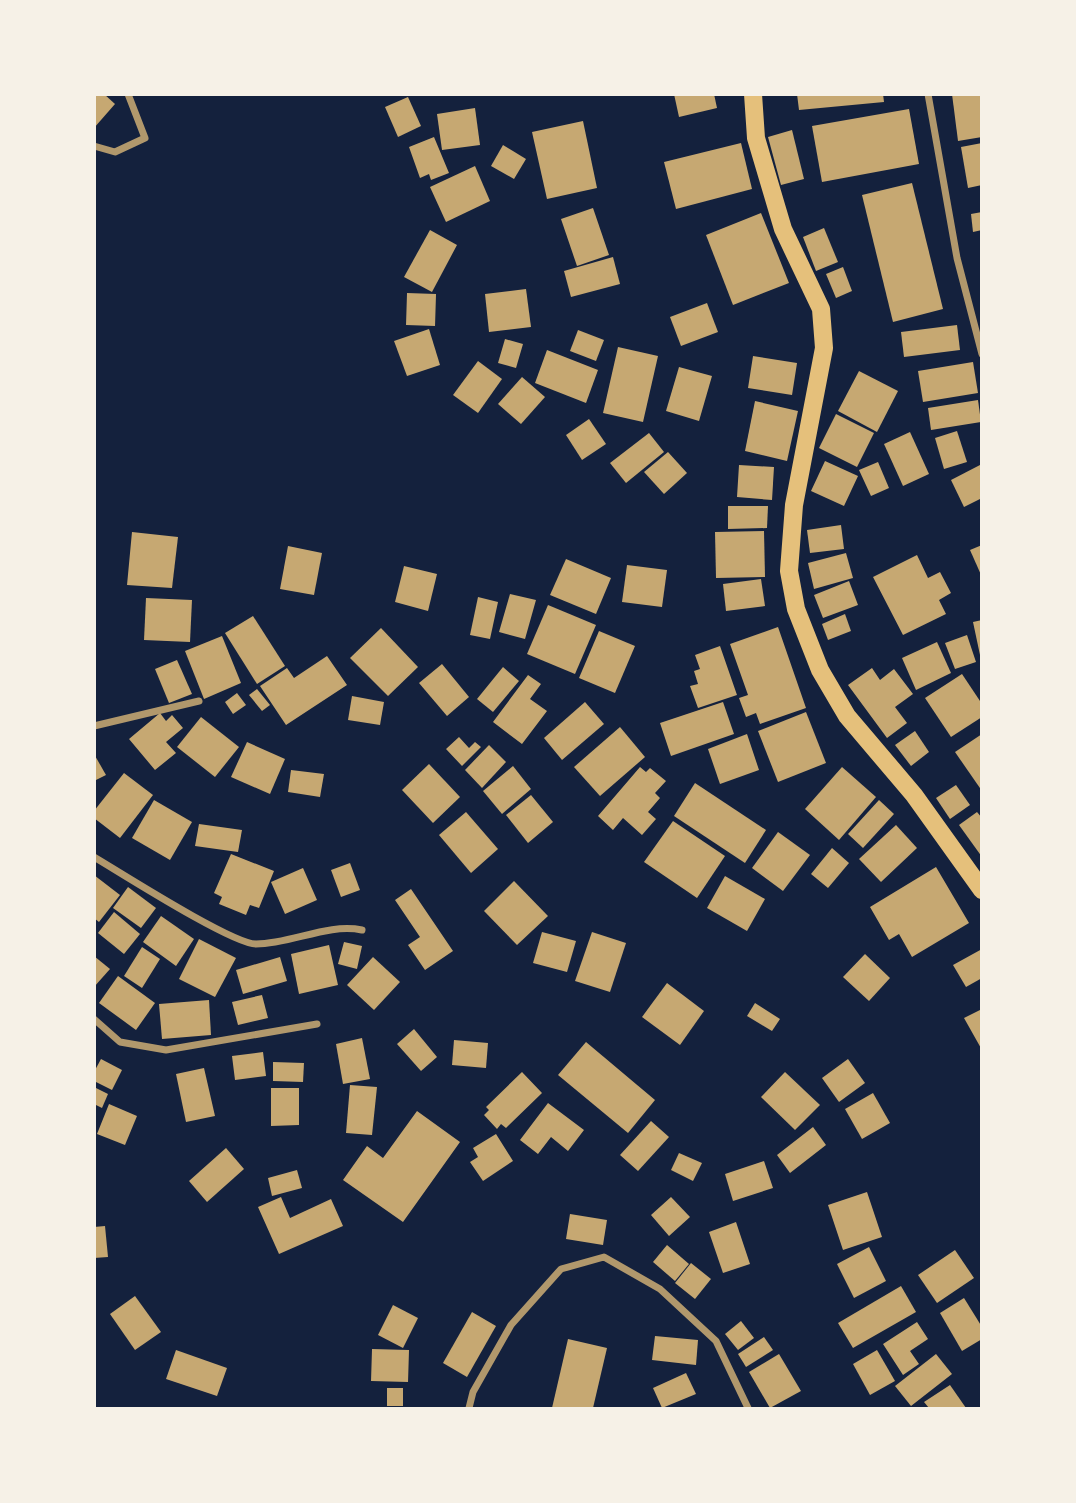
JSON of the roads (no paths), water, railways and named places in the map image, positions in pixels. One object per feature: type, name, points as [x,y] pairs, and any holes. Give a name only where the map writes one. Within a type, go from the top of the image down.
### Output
[{"type":"main road","points":[[753,94],[756,138],[783,229],[821,309],[824,348],[794,505],[789,571],[796,609],[820,670],[848,716],[914,795],[982,890]]},
{"type":"street","points":[[94,146],[115,152],[145,138],[128,94]]},
{"type":"street","points":[[928,94],[957,258],[982,354]]},
{"type":"street","points":[[94,726],[199,701]]},
{"type":"street","points":[[94,857],[206,923],[253,944],[311,936],[343,926],[362,930]]},
{"type":"street","points":[[94,1019],[120,1042],[166,1050],[317,1024]]},
{"type":"street","points":[[469,1409],[473,1392],[519,1315],[561,1269],[604,1257],[660,1289],[716,1341],[748,1409]]}]
